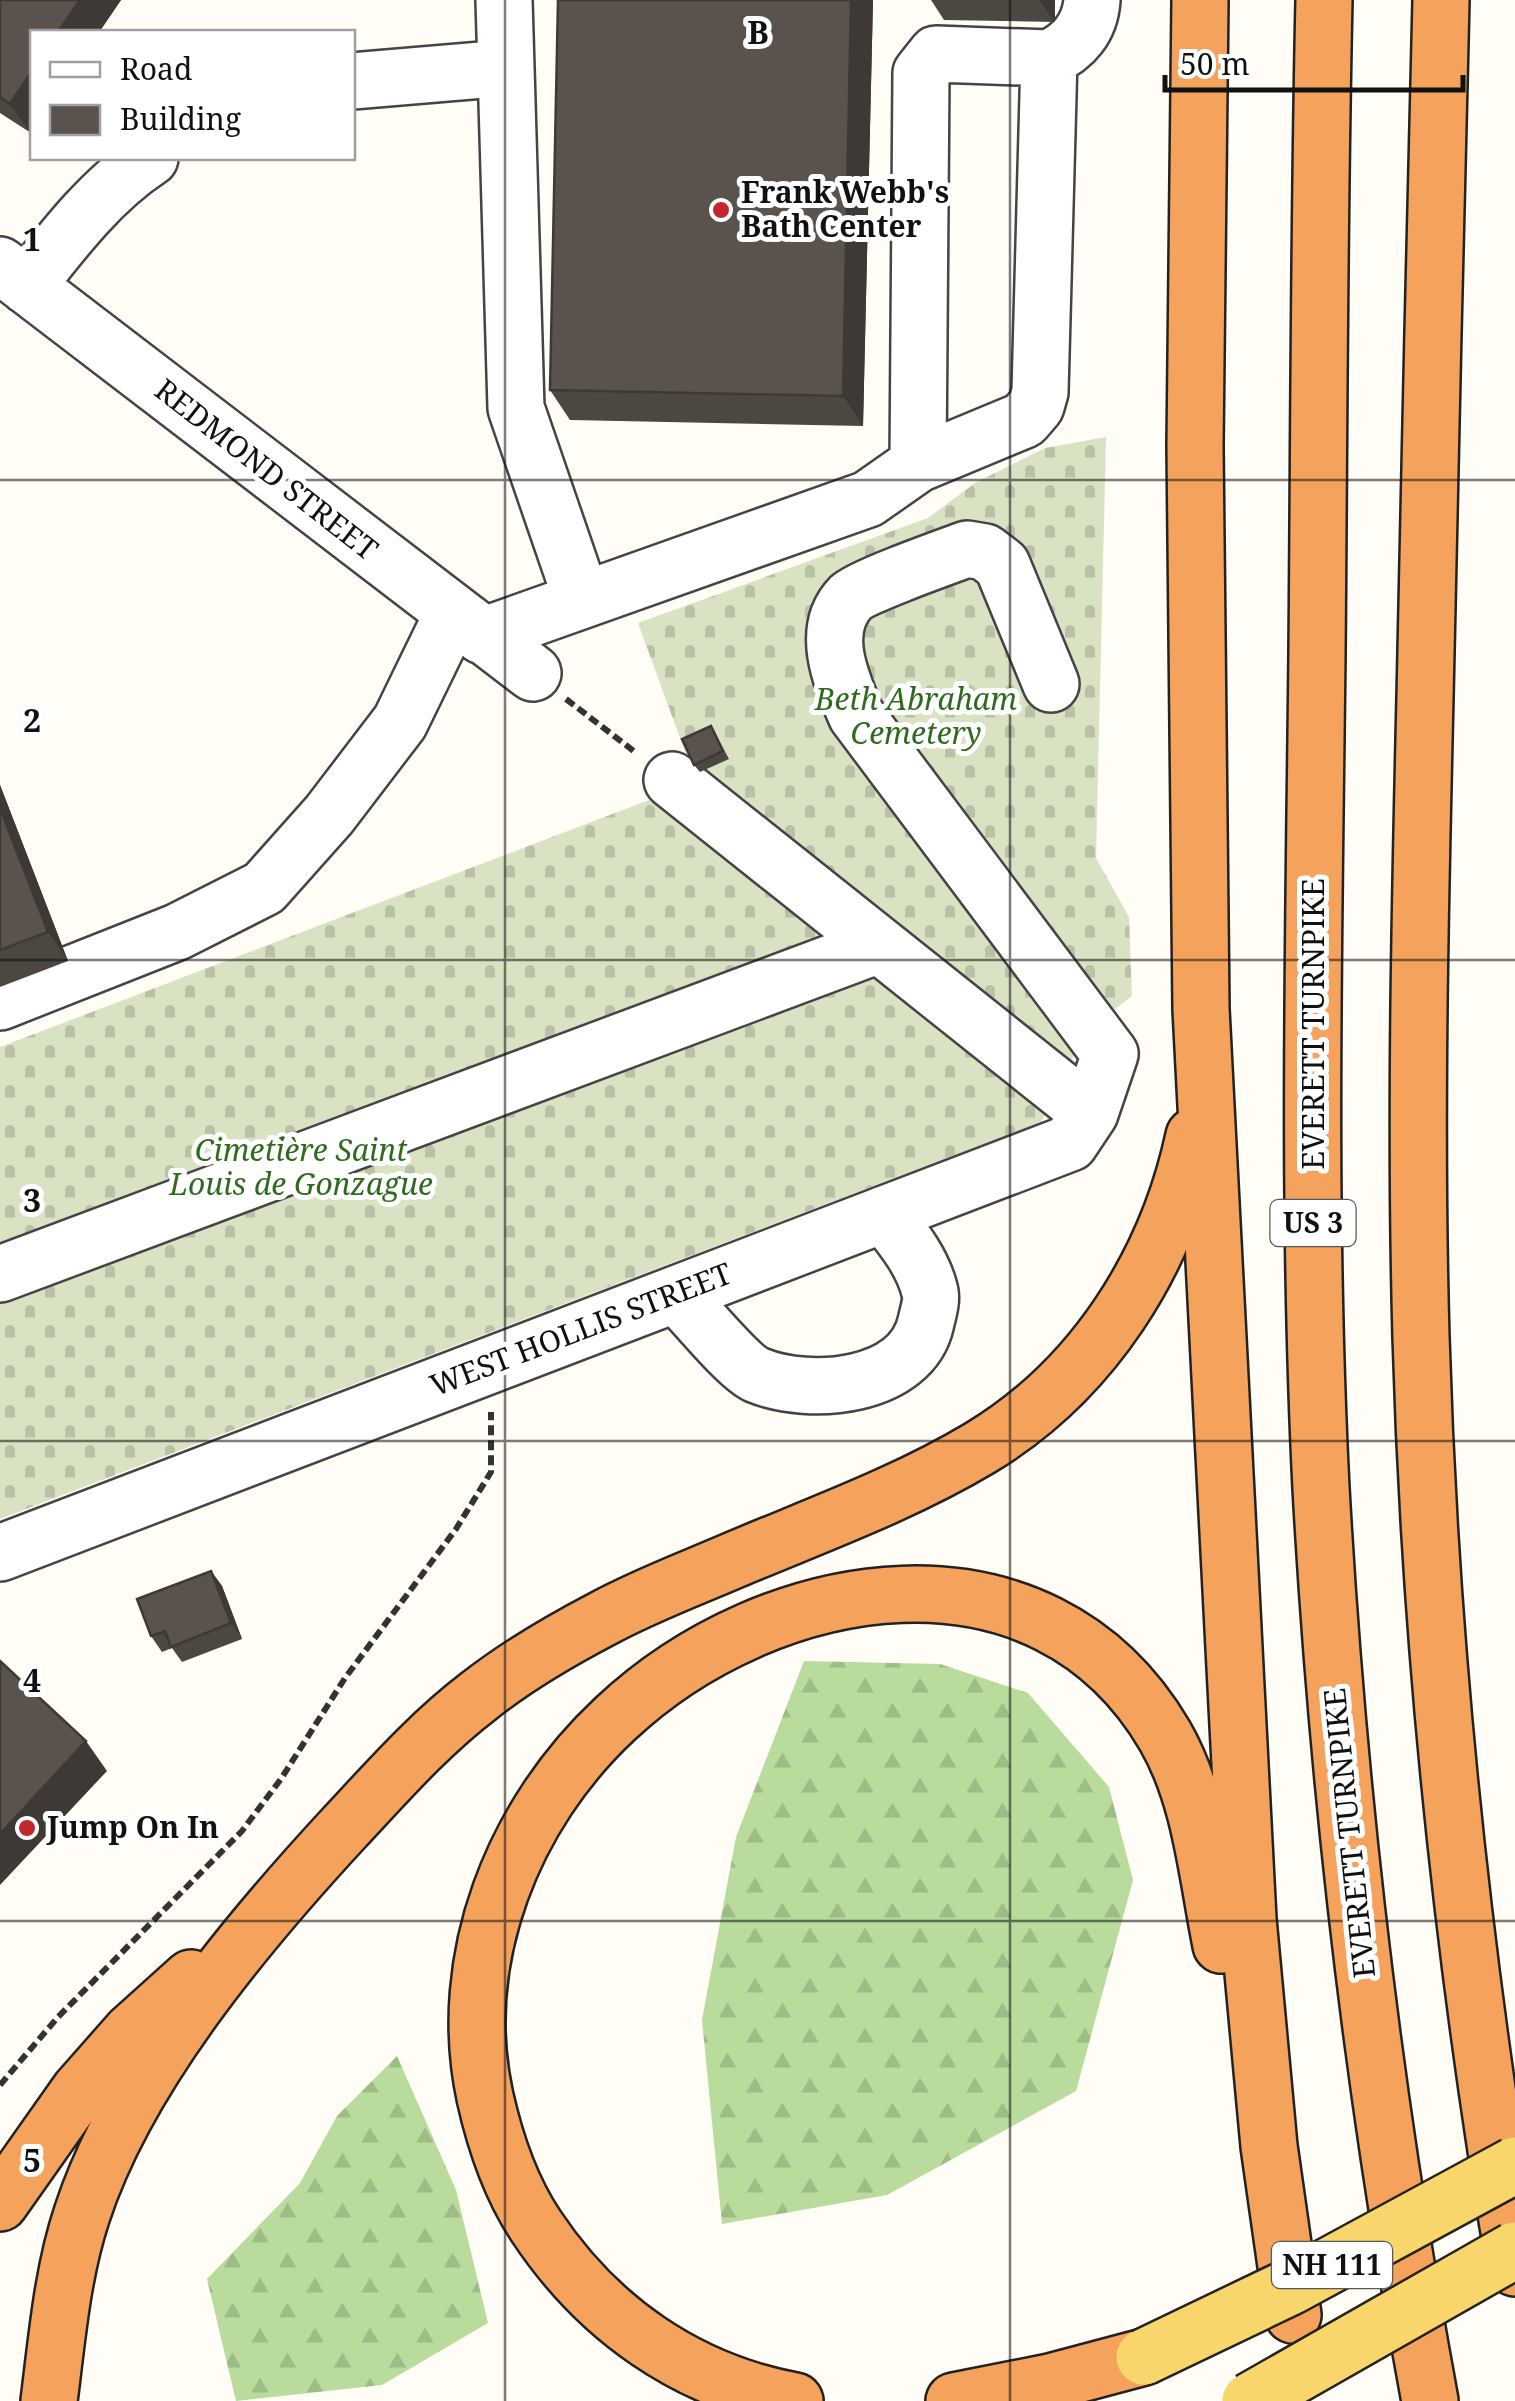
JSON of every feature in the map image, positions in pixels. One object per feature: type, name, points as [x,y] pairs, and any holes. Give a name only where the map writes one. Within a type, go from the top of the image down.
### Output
[{"type":"highway","points":[[1200,0],[1194,446],[1201,1008],[1248,1919],[1267,2128],[1293,2315]]},
{"type":"highway","name":"EVERETT TURNPIKE","points":[[1324,0],[1313,1197],[1321,1485],[1357,1920],[1391,2167],[1430,2401]]},
{"type":"highway","points":[[1440,0],[1419,959],[1421,1340],[1435,1613],[1449,1776],[1483,2063],[1515,2268]]},
{"type":"highway","points":[[0,2202],[60,2114],[131,2032],[278,1899],[454,1716],[508,1675],[603,1618],[943,1469],[1021,1420],[1058,1388],[1088,1357],[1116,1319],[1141,1279],[1176,1201],[1188,1163],[1198,1102],[1201,1008]]},
{"type":"highway","points":[[795,2401],[724,2382],[672,2358],[605,2308],[564,2264],[518,2195],[498,2146],[479,2065],[477,2012],[488,1932],[508,1872],[541,1810],[595,1739],[658,1683],[754,1627],[850,1600],[900,1594],[946,1594],[1023,1612],[1049,1624],[1098,1656],[1134,1692],[1165,1736],[1188,1786],[1194,1811],[1308,2401]]},
{"type":"highway","points":[[49,2401],[68,2266],[82,2213],[103,2162],[187,2020],[278,1899]]},
{"type":"highway","points":[[954,2401],[1050,2382],[1144,2357]]},
{"type":"main road","name":"NH 111","points":[[1144,2357],[1290,2287],[1515,2164]]},
{"type":"main road","name":"NH 111","points":[[1250,2401],[1515,2250]]},
{"type":"street","points":[[504,0],[516,408],[582,600]]},
{"type":"street","points":[[918,464],[921,74],[936,54],[1050,58],[1068,50],[1080,35],[1092,0]]},
{"type":"street","points":[[0,1002],[177,932],[264,888],[329,816],[468,624],[582,600],[868,499],[918,464],[1024,420],[1036,406],[1040,392],[1050,58]]},
{"type":"street","points":[[355,81],[506,68]]},
{"type":"street","points":[[13,276],[70,231],[147,160]]},
{"type":"street","name":"REDMOND STREET","points":[[13,276],[533,674]]},
{"type":"street","name":"WEST HOLLIS STREET","points":[[0,1553],[1070,1142],[1090,1113],[1110,1054],[856,715],[836,670],[834,652],[839,618],[852,595],[967,549],[986,552],[1002,564],[1052,684]]},
{"type":"street","points":[[672,780],[1090,1113]]},
{"type":"street","points":[[0,1274],[879,945]]},
{"type":"street","points":[[676,1294],[754,1374],[799,1387],[845,1386],[887,1370],[922,1342],[932,1296],[917,1257],[884,1214]]},
{"type":"path","points":[[533,674],[672,780]]},
{"type":"path","points":[[0,2086],[58,2017],[242,1831],[345,1678],[456,1530],[491,1472],[493,1430],[484,1367]]},
{"type":"green space","name":"Beth Abraham Cemetery","points":[[1106,437],[1096,858],[1129,917],[1132,996],[1098,1022],[1064,1070],[695,779],[638,623],[928,518],[975,483],[1045,448]]},
{"type":"green space","name":"Cimetière Saint Louis de Gonzague","points":[[657,797],[1049,1107],[1041,1122],[0,1519],[0,1047]]},
{"type":"green space","points":[[804,1661],[940,1664],[1028,1693],[1109,1787],[1133,1880],[1076,2091],[887,2195],[722,2224],[702,2020],[736,1837]]},
{"type":"green space","points":[[397,2056],[456,2190],[488,2323],[382,2385],[236,2401],[207,2279],[300,2183],[337,2116]]},
{"type":"building","points":[[0,0],[80,0],[59,30],[30,30],[30,74],[10,104],[0,97]]},
{"type":"building","name":"Frank Webb's Bath Center","points":[[558,0],[851,0],[843,396],[550,390]]},
{"type":"building","points":[[711,726],[723,751],[694,765],[682,739]]},
{"type":"building","points":[[0,808],[48,932],[0,950]]},
{"type":"building","points":[[211,1571],[231,1623],[171,1647],[165,1631],[151,1636],[137,1599]]},
{"type":"building","points":[[0,1661],[86,1741],[0,1834]]},
{"type":"place","name":"Frank Webb's Bath Center","points":[[721,210]]},
{"type":"place","name":"Jump On In","points":[[27,1828]]}]
